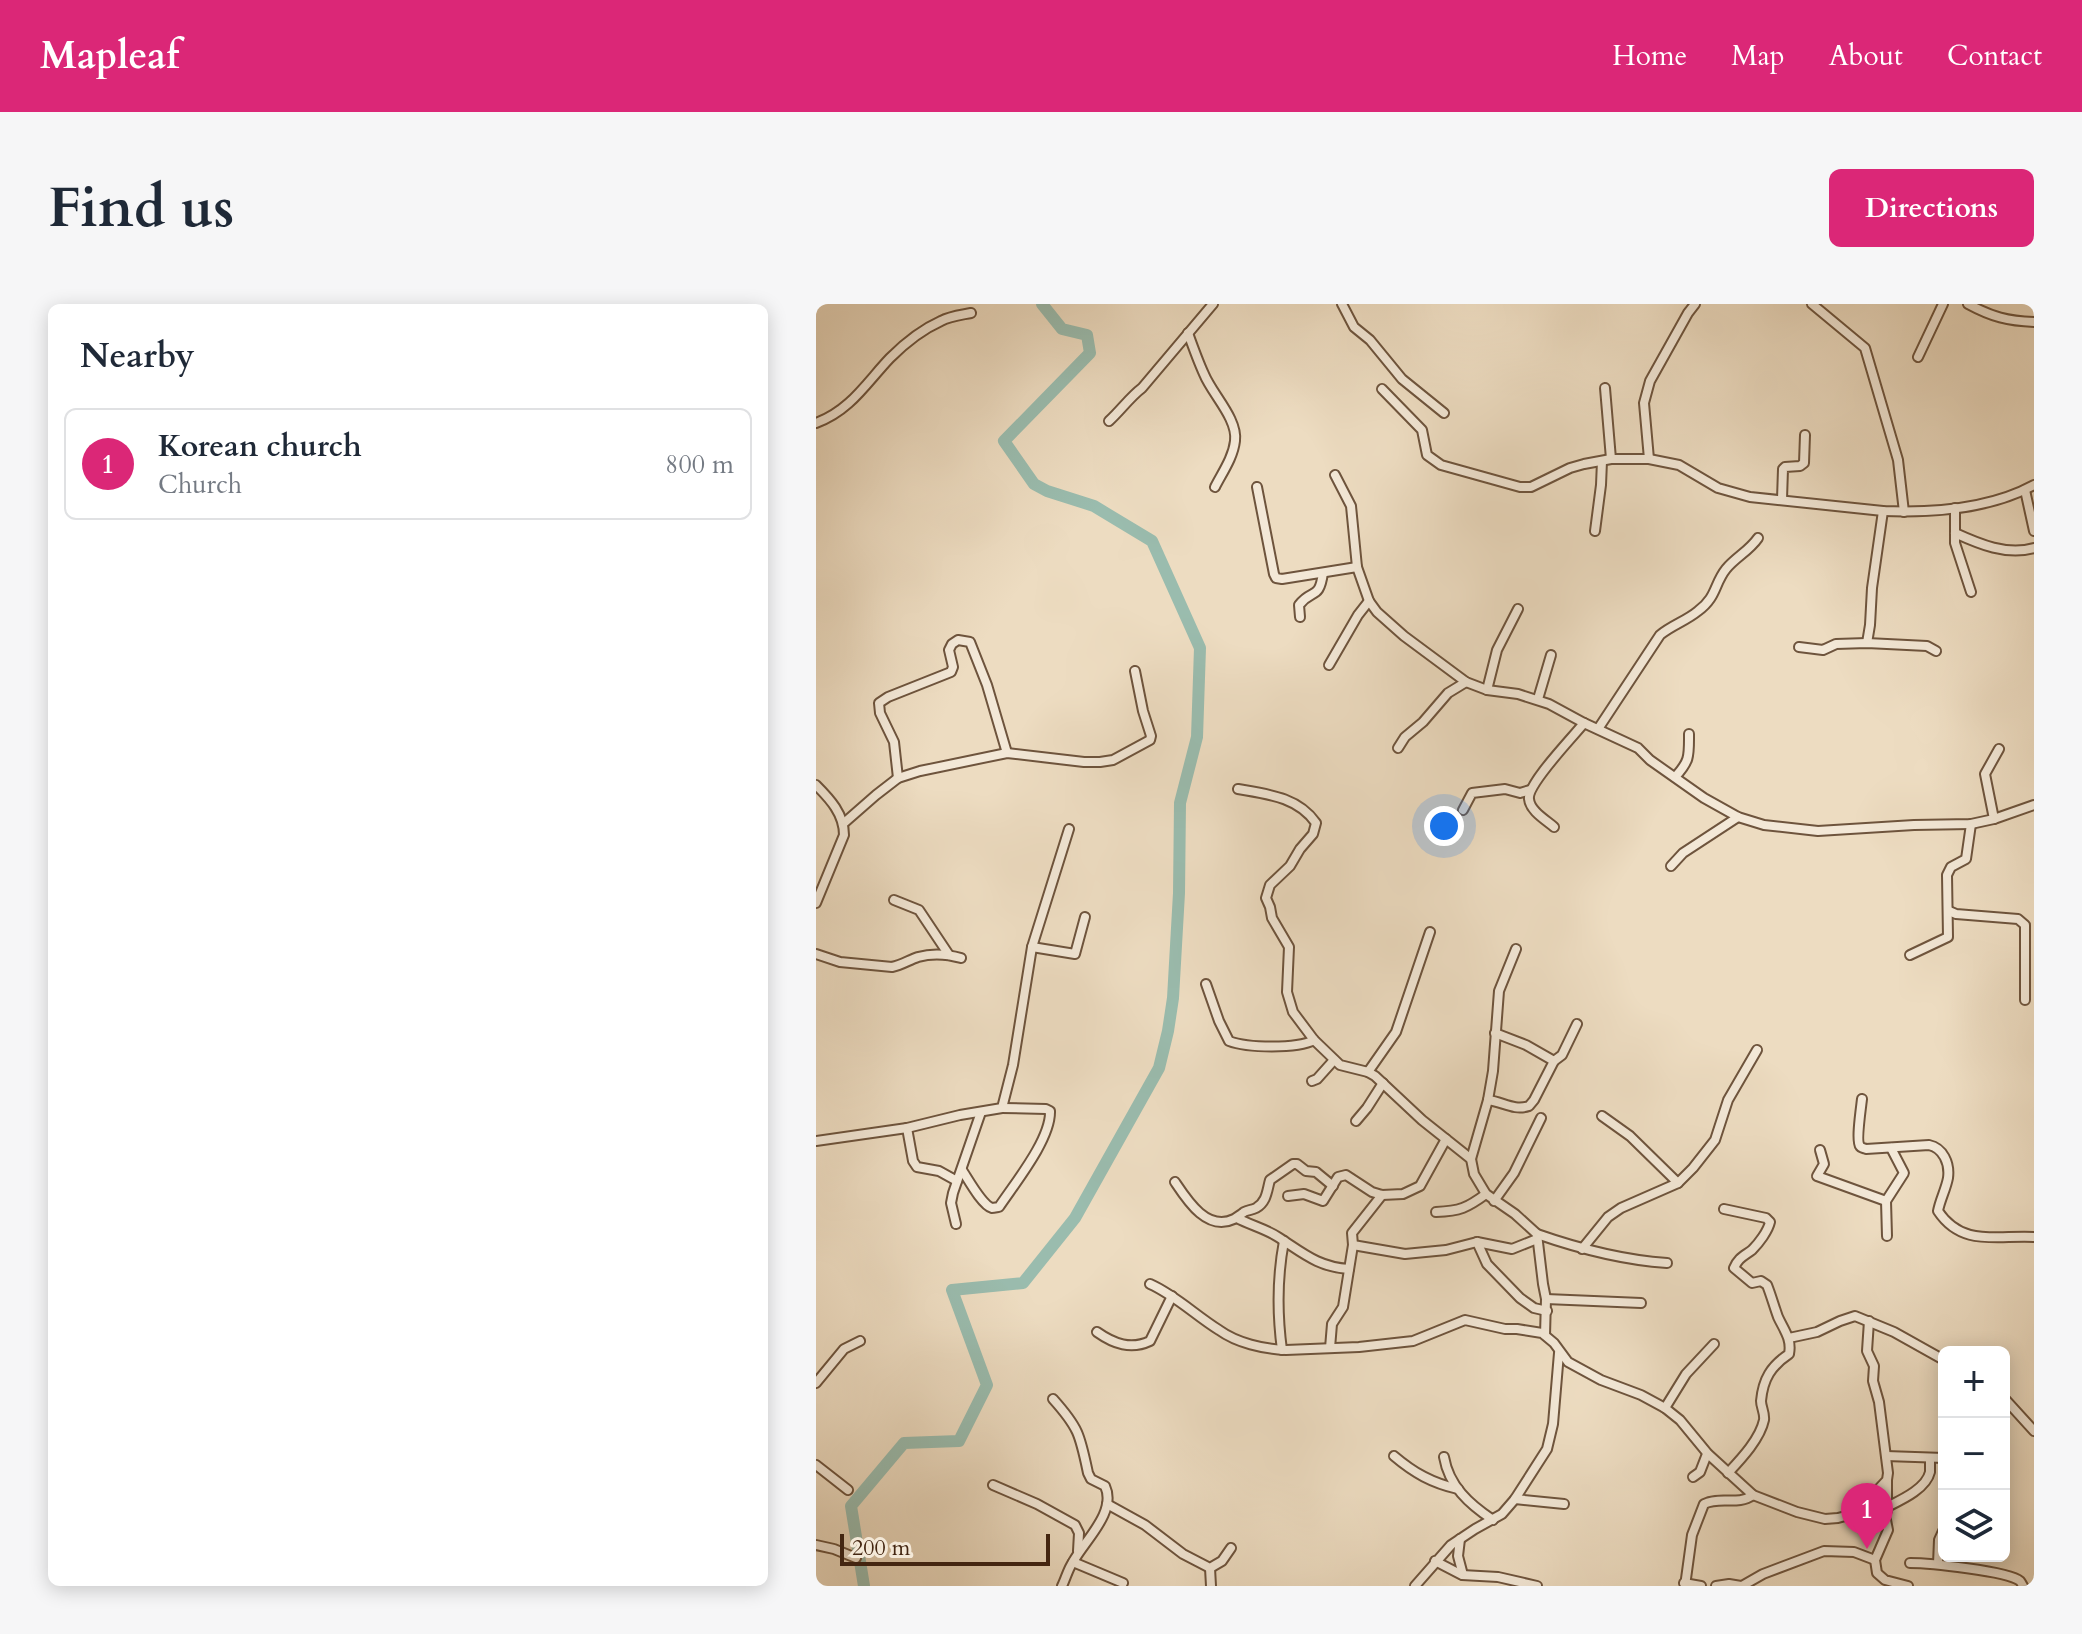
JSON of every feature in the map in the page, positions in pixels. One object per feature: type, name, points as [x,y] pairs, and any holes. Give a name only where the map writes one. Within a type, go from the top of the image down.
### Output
[{"type":"street","points":[[1109,421],[1128,404],[1213,304]]},
{"type":"street","points":[[1342,304],[1354,327],[1370,340],[1402,379],[1444,413]]},
{"type":"street","points":[[1649,459],[1644,403],[1650,381],[1695,304]]},
{"type":"street","points":[[1812,304],[1865,348],[1898,460],[1904,512]]},
{"type":"street","points":[[1918,357],[1943,304]]},
{"type":"street","points":[[1968,304],[2010,322],[2034,322]]},
{"type":"street","points":[[816,423],[851,401],[903,346],[933,325],[971,313]]},
{"type":"street","points":[[1188,333],[1203,374],[1230,419],[1235,434],[1233,448],[1215,487]]},
{"type":"street","points":[[1595,531],[1606,460],[1605,388]]},
{"type":"street","points":[[1382,389],[1422,430],[1427,455],[1441,465],[1520,487],[1531,487],[1570,468],[1606,460],[1649,459],[1679,465],[1734,494],[1883,511],[1955,508],[2030,488],[2034,531]]},
{"type":"street","points":[[1782,499],[1783,469],[1804,463],[1805,435]]},
{"type":"street","points":[[1335,475],[1351,506],[1357,567],[1369,601],[1404,636],[1466,682],[1487,690],[1538,699],[1638,748],[1704,798],[1738,817],[1764,825],[1818,831],[1971,824],[2034,805]]},
{"type":"street","points":[[1257,487],[1276,578],[1357,567]]},
{"type":"street","points":[[1955,508],[1958,557],[1971,592]]},
{"type":"street","points":[[1867,643],[1883,511]]},
{"type":"street","points":[[1955,533],[2007,550],[2034,548]]},
{"type":"street","points":[[1598,729],[1660,635],[1698,612],[1714,595],[1724,571],[1758,538]]},
{"type":"street","points":[[1300,617],[1301,602],[1318,592],[1323,573]]},
{"type":"street","points":[[1329,665],[1369,601]]},
{"type":"street","points":[[1487,690],[1497,650],[1518,609]]},
{"type":"street","points":[[898,778],[894,742],[880,713],[879,703],[951,672],[953,667],[949,650],[958,640],[970,642],[987,685],[1007,753]]},
{"type":"street","points":[[1799,647],[1823,650],[1836,644],[1867,643],[1927,646],[1936,651]]},
{"type":"street","points":[[1538,699],[1551,655]]},
{"type":"street","points":[[844,823],[898,778],[920,771],[1007,753],[1084,762],[1113,760],[1150,740],[1151,732],[1143,711],[1135,671]]},
{"type":"street","points":[[1398,748],[1448,693],[1466,682]]},
{"type":"street","points":[[1554,827],[1533,808],[1529,800],[1530,790],[1584,723]]},
{"type":"street","points":[[1675,777],[1689,759],[1689,734]]},
{"type":"street","points":[[1994,819],[1985,774],[1999,749]]},
{"type":"street","points":[[816,785],[844,823],[840,849],[816,903]]},
{"type":"street","points":[[1238,789],[1282,797],[1316,823],[1313,834],[1290,866],[1270,885],[1266,898],[1272,918],[1289,947],[1286,981],[1293,1012],[1314,1040],[1340,1065],[1368,1072],[1471,1159]]},
{"type":"street","points":[[1463,810],[1472,793],[1505,789],[1520,793],[1530,790]]},
{"type":"street","points":[[1671,866],[1683,853],[1738,817]]},
{"type":"street","points":[[1910,955],[1948,937],[1948,871],[1966,859],[1971,824]]},
{"type":"street","points":[[1002,1108],[1013,1065],[1032,947],[1069,829]]},
{"type":"street","points":[[894,900],[919,910],[949,955]]},
{"type":"street","points":[[1949,911],[2018,919],[2025,925],[2025,1000]]},
{"type":"street","points":[[1032,947],[1075,954],[1085,917]]},
{"type":"street","points":[[1368,1072],[1396,1032],[1430,932]]},
{"type":"street","points":[[1516,949],[1499,991],[1493,1071],[1471,1159],[1474,1174],[1486,1194],[1515,1214],[1537,1236],[1582,1249],[1645,1262],[1667,1263]]},
{"type":"street","points":[[816,954],[840,962],[892,967],[916,957],[949,955],[961,958]]},
{"type":"street","points":[[1206,984],[1229,1041],[1278,1045],[1314,1040]]},
{"type":"street","points":[[1488,1100],[1498,1101],[1507,1107],[1529,1106],[1554,1061],[1562,1055],[1577,1024]]},
{"type":"street","points":[[1495,1033],[1526,1045],[1554,1061]]},
{"type":"street","points":[[1582,1249],[1608,1217],[1621,1208],[1678,1183],[1693,1168],[1715,1140],[1728,1100],[1757,1050]]},
{"type":"street","points":[[1312,1081],[1334,1060]]},
{"type":"street","points":[[1356,1121],[1383,1083]]},
{"type":"street","points":[[1862,1099],[1859,1145],[1866,1149],[1929,1145],[1942,1151],[1948,1178],[1938,1211],[1949,1226],[1968,1236],[2034,1237]]},
{"type":"street","points":[[816,1141],[907,1128],[1002,1108],[1050,1111],[1047,1129],[1037,1151],[999,1207],[992,1208],[982,1199],[962,1170]]},
{"type":"street","points":[[956,1224],[951,1203],[981,1112]]},
{"type":"street","points":[[1602,1116],[1630,1136],[1678,1183]]},
{"type":"street","points":[[1494,1201],[1514,1173],[1541,1118]]},
{"type":"street","points":[[907,1128],[917,1167],[939,1171],[957,1181]]},
{"type":"street","points":[[1288,1196],[1304,1194],[1323,1201],[1338,1177],[1346,1175],[1372,1192],[1403,1194],[1420,1186],[1446,1139]]},
{"type":"street","points":[[1887,1236],[1886,1201],[1904,1173],[1891,1148]]},
{"type":"street","points":[[1820,1150],[1825,1160],[1817,1176],[1886,1201]]},
{"type":"street","points":[[1175,1182],[1198,1212],[1221,1222],[1258,1207],[1267,1194],[1270,1180],[1293,1164],[1316,1172],[1333,1186]]},
{"type":"street","points":[[1436,1212],[1465,1209],[1486,1194]]},
{"type":"street","points":[[1330,1348],[1332,1324],[1343,1307],[1353,1245],[1352,1233],[1382,1195]]},
{"type":"street","points":[[1724,1209],[1766,1218],[1770,1222],[1753,1249],[1735,1263],[1734,1268],[1752,1283],[1761,1281],[1767,1285],[1789,1338],[1789,1354],[1777,1361],[1766,1377],[1761,1401],[1764,1420],[1728,1473]]},
{"type":"street","points":[[1237,1218],[1276,1236],[1323,1265],[1349,1269]]},
{"type":"street","points":[[1353,1245],[1405,1254],[1446,1250],[1477,1242],[1512,1249],[1537,1236]]},
{"type":"street","points":[[1537,1236],[1547,1311],[1545,1335]]},
{"type":"street","points":[[1282,1350],[1278,1287],[1284,1241]]},
{"type":"street","points":[[1477,1242],[1487,1264],[1520,1298],[1534,1308],[1547,1311]]},
{"type":"street","points":[[1150,1284],[1172,1296],[1220,1332],[1268,1349],[1330,1348],[1413,1341],[1465,1320],[1545,1335],[1568,1362],[1665,1408],[1680,1420],[1707,1454],[1753,1495],[1825,1519],[1864,1511],[1886,1520]]},
{"type":"street","points":[[1097,1332],[1121,1344],[1146,1344],[1172,1296]]},
{"type":"street","points":[[1546,1299],[1641,1303]]},
{"type":"street","points":[[1789,1338],[1817,1332],[1855,1316],[1894,1332],[1938,1357]]},
{"type":"street","points":[[1869,1321],[1867,1351],[1874,1366],[1873,1381],[1879,1402],[1887,1480],[1888,1530],[1875,1560],[1877,1573],[1885,1583],[1908,1586]]},
{"type":"street","points":[[816,1383],[844,1349],[860,1341]]},
{"type":"street","points":[[1665,1408],[1686,1374],[1714,1344]]},
{"type":"street","points":[[1415,1586],[1435,1561],[1460,1538],[1502,1514],[1547,1449],[1560,1352]]},
{"type":"street","points":[[1053,1399],[1078,1431],[1091,1479],[1107,1489],[1107,1504],[1100,1520],[1078,1552],[1062,1586]]},
{"type":"street","points":[[2010,1405],[2034,1431]]},
{"type":"street","points":[[1693,1477],[1700,1472],[1707,1454]]},
{"type":"street","points":[[1394,1456],[1417,1474],[1458,1489]]},
{"type":"street","points":[[1886,1456],[1938,1458]]},
{"type":"street","points":[[816,1457],[818,1467],[848,1490]]},
{"type":"street","points":[[1444,1457],[1449,1475],[1458,1489],[1469,1503],[1493,1520]]},
{"type":"street","points":[[1887,1507],[1924,1482],[1930,1471],[1930,1458]]},
{"type":"street","points":[[1857,1512],[1887,1480]]},
{"type":"street","points":[[993,1485],[1075,1525],[1079,1533],[1078,1552]]},
{"type":"street","points":[[1701,1586],[1684,1585],[1692,1535],[1704,1504],[1715,1500],[1743,1501],[1753,1495]]},
{"type":"street","points":[[1515,1499],[1564,1504]]},
{"type":"street","points":[[1107,1504],[1210,1568]]},
{"type":"street","points":[[1460,1538],[1458,1553],[1463,1575]]},
{"type":"street","points":[[816,1545],[856,1558]]},
{"type":"street","points":[[1210,1568],[1222,1561],[1231,1548]]},
{"type":"street","points":[[1716,1586],[1741,1586],[1763,1574],[1824,1551],[1854,1552],[1875,1560]]},
{"type":"street","points":[[1435,1561],[1463,1575],[1498,1577],[1537,1586]]},
{"type":"street","points":[[1073,1562],[1123,1583]]},
{"type":"street","points":[[1910,1563],[1938,1564],[2001,1575],[2018,1579],[2023,1586]]},
{"type":"street","points":[[1210,1568],[1211,1586]]},
{"type":"waterway","points":[[864,1586],[851,1506],[904,1443],[959,1441],[987,1385],[952,1290],[1023,1283],[1075,1218],[1159,1068],[1173,998],[1180,803],[1197,737],[1200,648],[1152,541],[1094,506],[1034,484],[1004,441],[1090,353],[1087,335],[1062,329],[1042,304]]},
{"type":"place","name":"Korean church","points":[[1867,1549]]}]
